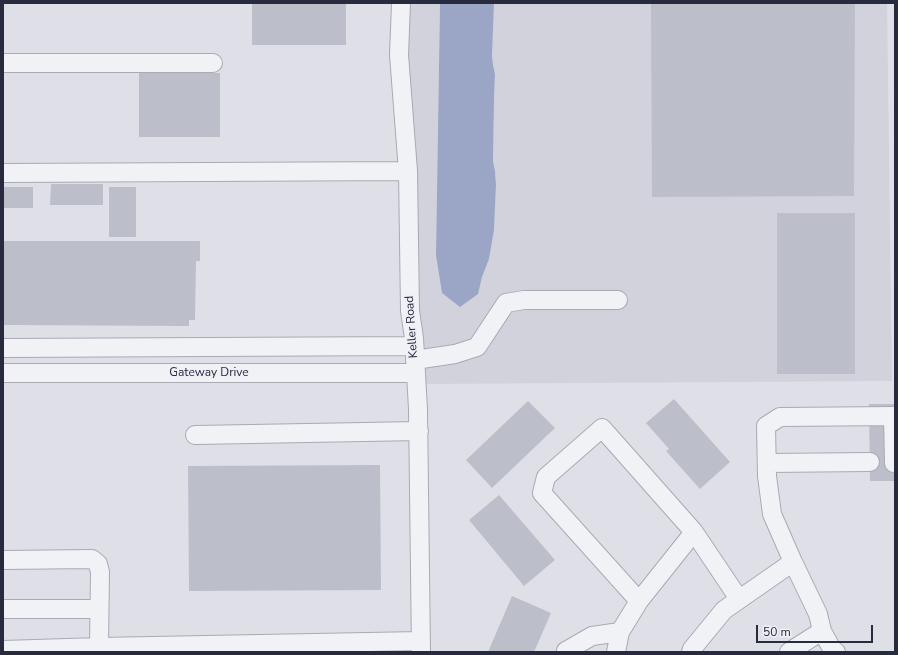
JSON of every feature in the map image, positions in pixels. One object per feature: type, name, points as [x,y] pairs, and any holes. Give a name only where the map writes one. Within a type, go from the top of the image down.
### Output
[{"type":"street","name":"Keller Road","points":[[401,3],[398,55],[408,171],[410,311],[415,360],[419,431],[421,647]]},
{"type":"street","points":[[3,63],[213,63]]},
{"type":"street","points":[[3,173],[408,171]]},
{"type":"street","points":[[3,348],[415,360],[455,354],[477,347],[506,303],[524,300],[618,300]]},
{"type":"street","name":"Gateway Drive","points":[[3,373],[415,360]]},
{"type":"street","points":[[836,652],[832,649],[822,631],[818,614],[772,514],[767,463],[766,426],[780,417],[894,416],[895,463]]},
{"type":"street","points":[[639,601],[542,493],[546,477],[602,428],[694,532],[739,599]]},
{"type":"street","points":[[195,435],[419,431]]},
{"type":"street","points":[[767,463],[870,462]]},
{"type":"street","points":[[616,652],[620,632],[639,601],[694,532]]},
{"type":"street","points":[[3,560],[92,559],[98,564],[100,572],[99,647]]},
{"type":"street","points":[[691,652],[692,648],[724,610],[793,562]]},
{"type":"street","points":[[3,609],[99,609]]},
{"type":"street","points":[[789,652],[822,631]]},
{"type":"street","points":[[566,652],[592,636],[620,632]]},
{"type":"street","points":[[3,650],[99,647],[421,647]]},
{"type":"shaded area","points":[[409,3],[440,3],[436,255],[478,294],[482,277],[489,259],[494,230],[496,185],[493,161],[495,74],[492,56],[494,3],[887,3],[892,381],[425,384],[418,310],[407,55]]},
{"type":"water","points":[[440,3],[494,3],[492,56],[495,74],[493,161],[496,185],[494,230],[489,259],[482,277],[478,294],[460,307],[442,293],[436,255]]},
{"type":"building","points":[[252,3],[346,3],[346,45],[252,45]]},
{"type":"building","points":[[651,3],[855,3],[854,196],[652,197]]},
{"type":"building","points":[[139,73],[220,73],[220,137],[139,137]]},
{"type":"building","points":[[51,184],[103,184],[103,205],[50,205]]},
{"type":"building","points":[[3,187],[33,187],[33,208],[3,208]]},
{"type":"building","points":[[109,187],[136,187],[136,237],[109,237]]},
{"type":"building","points":[[777,213],[855,213],[855,374],[777,374]]},
{"type":"building","points":[[3,241],[200,241],[200,261],[196,261],[195,320],[189,320],[189,326],[3,325]]},
{"type":"building","points":[[674,399],[730,462],[700,489],[666,451],[669,449],[646,423]]},
{"type":"building","points":[[528,401],[555,428],[492,488],[466,460]]},
{"type":"building","points":[[869,404],[895,404],[895,481],[870,481]]},
{"type":"building","points":[[380,465],[381,590],[189,591],[188,466]]},
{"type":"building","points":[[499,495],[555,560],[524,586],[469,520]]},
{"type":"building","points":[[512,596],[551,613],[534,652],[488,652]]}]
